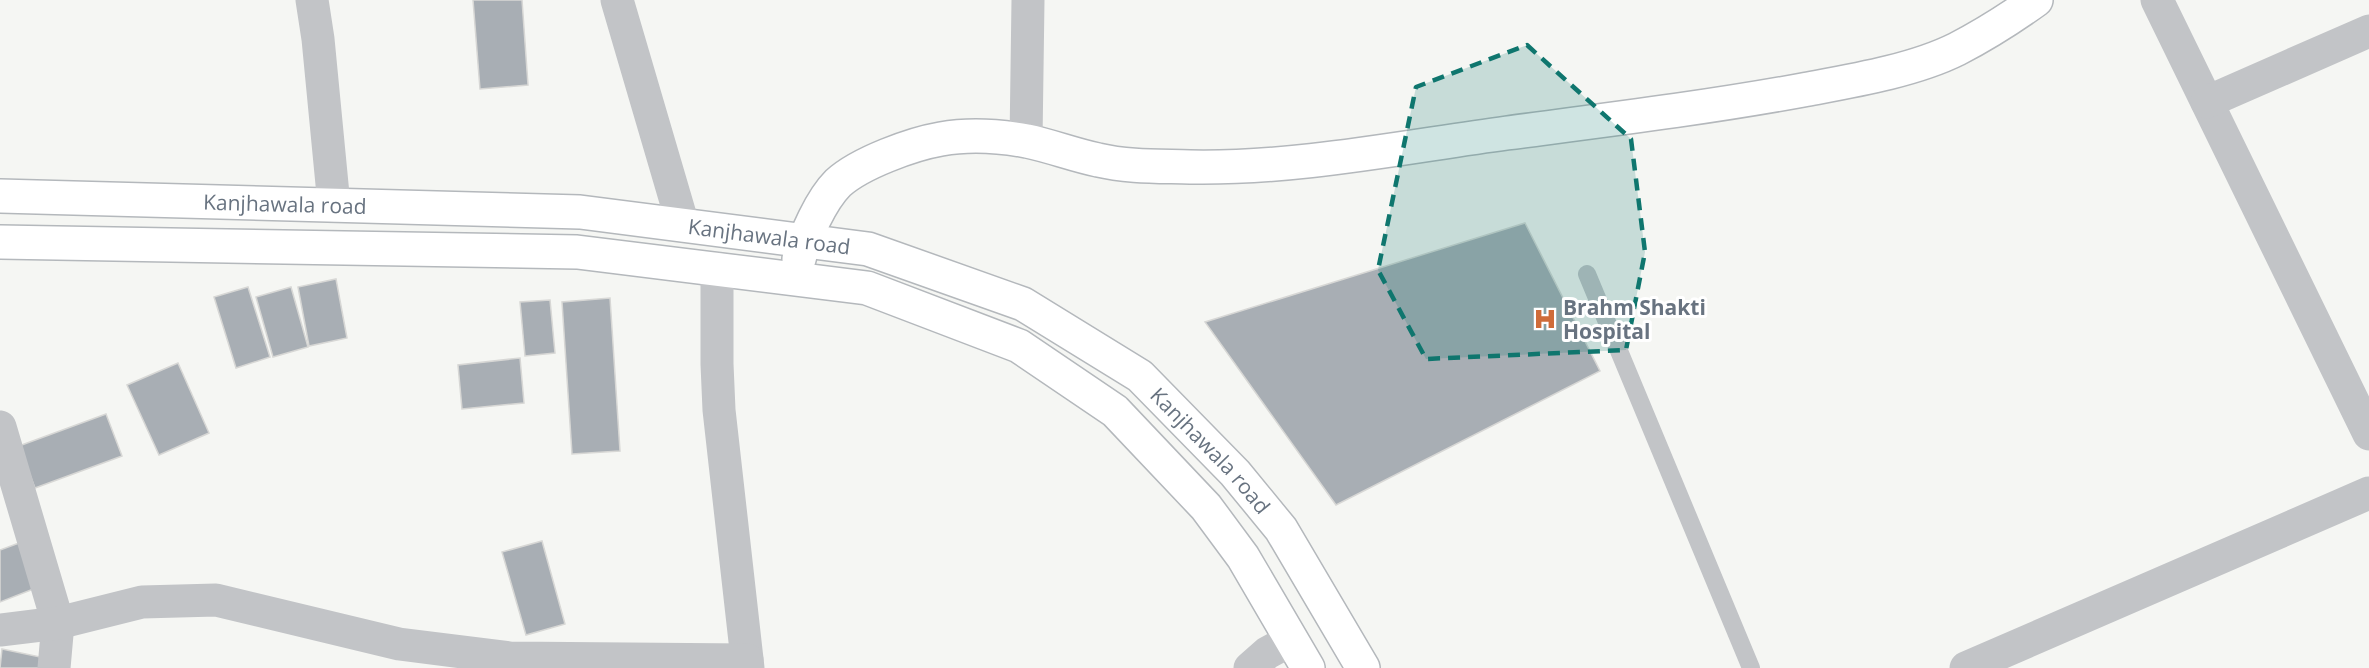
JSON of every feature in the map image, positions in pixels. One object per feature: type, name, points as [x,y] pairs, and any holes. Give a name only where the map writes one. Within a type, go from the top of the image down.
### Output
[{"type":"main road","points":[[794,279],[804,241],[826,200],[839,183],[871,163],[900,150],[942,138],[981,136],[1026,141],[1097,160],[1130,166],[1202,167],[1298,162],[1743,101],[1887,72],[1945,53],[2012,17],[2036,0]]},
{"type":"main road","name":"Kanjhawala road","points":[[0,196],[580,212],[868,249],[1023,304],[1140,376],[1235,473],[1281,529],[1363,668]]},
{"type":"main road","name":"Kanjhawala road","points":[[0,242],[577,252],[867,288],[1019,346],[1115,411],[1206,507],[1243,557],[1308,668]]},
{"type":"street","points":[[312,0],[318,39],[334,205]]},
{"type":"street","points":[[617,0],[683,225]]},
{"type":"street","points":[[1026,141],[1028,0]]},
{"type":"street","points":[[2157,0],[2207,102],[2358,382],[2369,434]]},
{"type":"street","points":[[2207,102],[2369,31]]},
{"type":"street","points":[[0,630],[58,623],[142,602],[216,600],[399,644],[510,658],[747,664],[719,410],[717,269]]},
{"type":"street","points":[[0,427],[58,623],[54,668]]},
{"type":"street","points":[[1966,668],[2369,493]]},
{"type":"street","points":[[1250,668],[1267,653],[1292,640]]},
{"type":"lane","points":[[1587,274],[1751,668]]},
{"type":"highlighted area","points":[[1527,45],[1631,139],[1645,252],[1626,350],[1426,359],[1378,270],[1416,87]]},
{"type":"building","points":[[473,0],[522,0],[528,85],[480,89]]},
{"type":"building","points":[[1525,223],[1600,371],[1336,505],[1205,322]]},
{"type":"building","points":[[336,279],[347,338],[309,346],[298,287]]},
{"type":"building","points":[[248,287],[270,357],[236,368],[214,297]]},
{"type":"building","points":[[291,287],[308,347],[273,357],[256,297]]},
{"type":"building","points":[[610,298],[620,451],[572,454],[562,302]]},
{"type":"building","points":[[550,300],[555,353],[525,356],[520,302]]},
{"type":"building","points":[[520,358],[524,403],[462,409],[458,365]]},
{"type":"building","points":[[178,363],[209,433],[159,455],[127,385]]},
{"type":"building","points":[[106,414],[122,456],[35,488],[19,446]]},
{"type":"building","points":[[542,541],[565,624],[526,635],[502,552]]},
{"type":"building","points":[[19,543],[36,588],[0,602],[0,550]]},
{"type":"building","points":[[2,649],[45,658],[43,668],[0,668]]},
{"type":"place","name":"Brahm Shakti Hospital","points":[[1545,319]]}]
